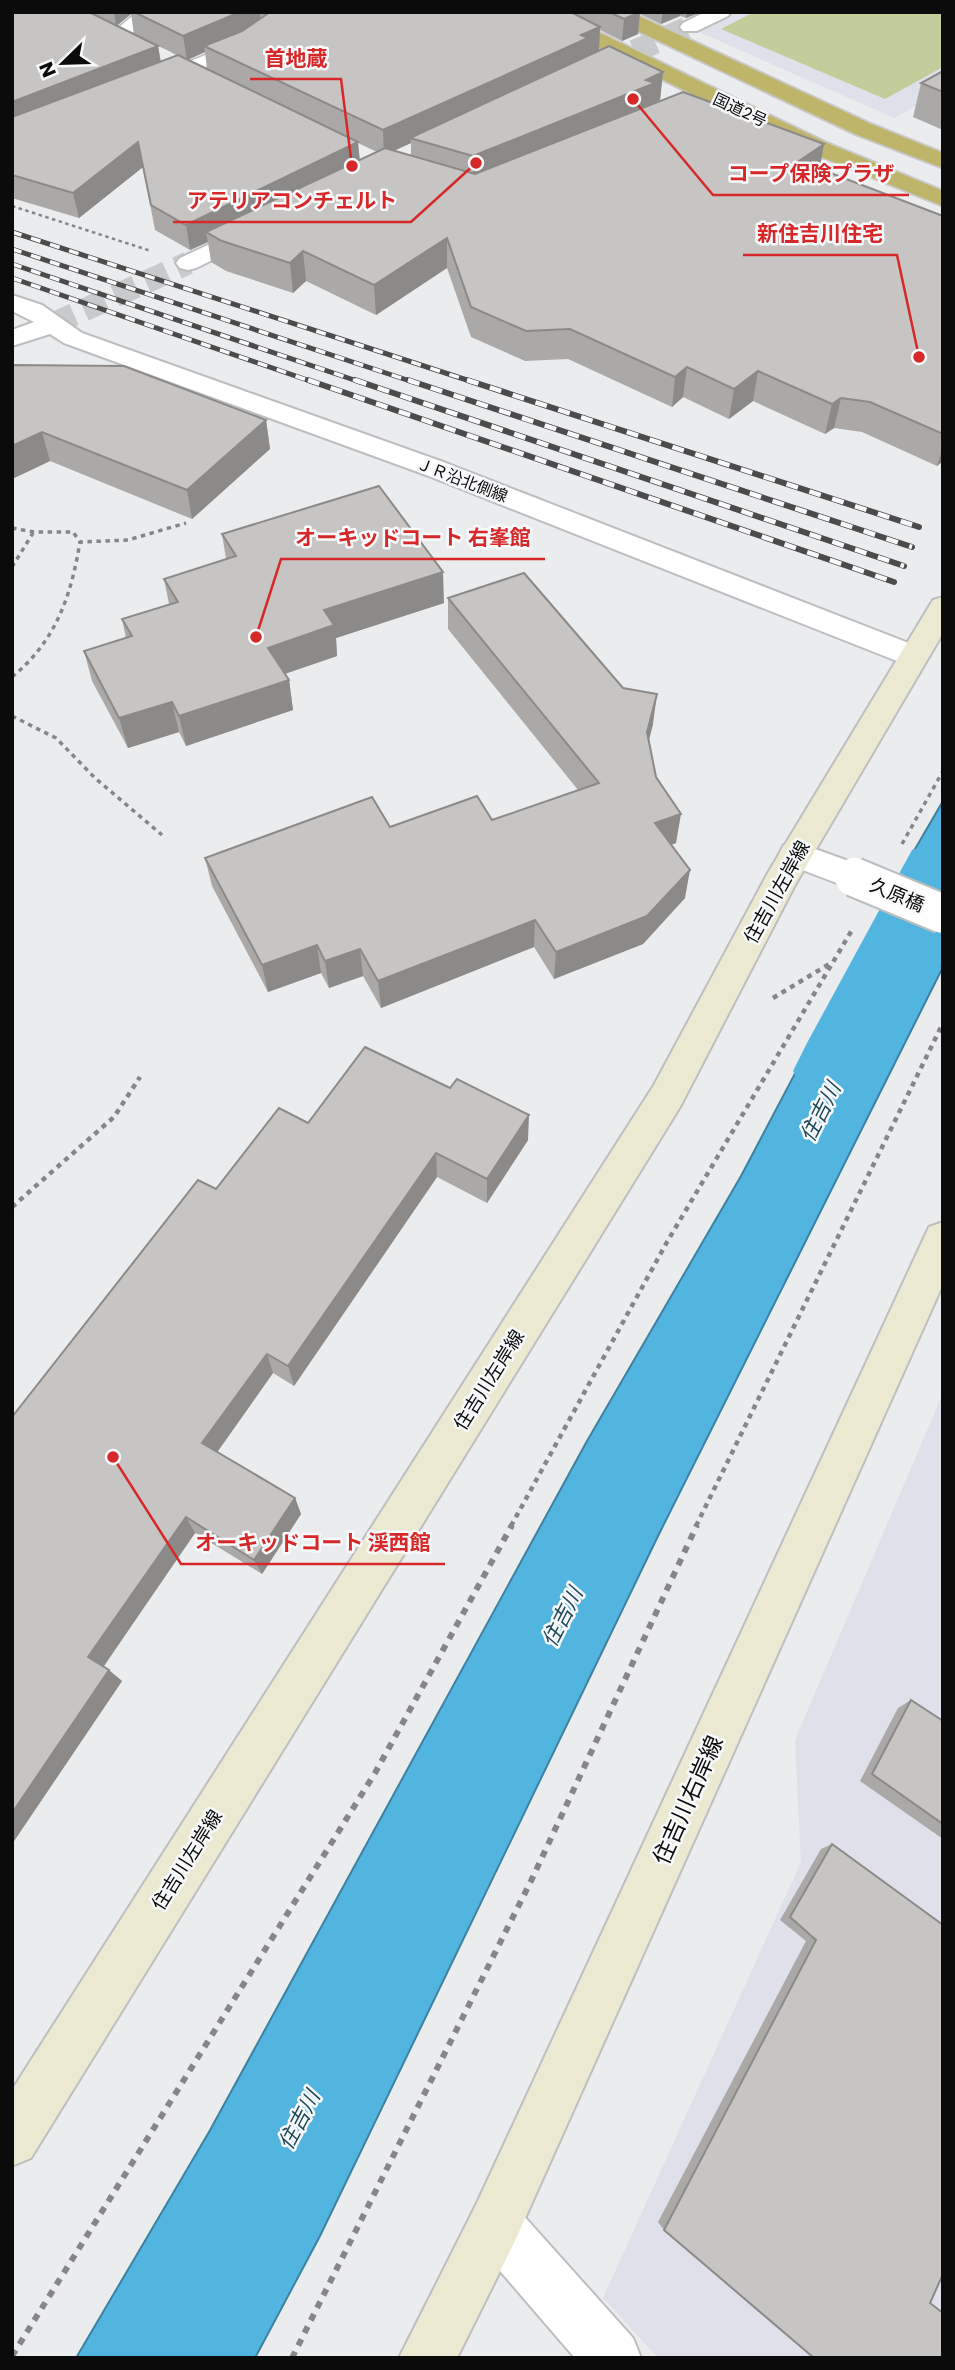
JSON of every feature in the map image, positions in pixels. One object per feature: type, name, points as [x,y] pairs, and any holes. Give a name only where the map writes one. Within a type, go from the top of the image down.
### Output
[{"type":"highway","name":"国道2号","points":[[541,12],[817,147],[943,200]]},
{"type":"highway","name":"国道2号","points":[[613,12],[863,128],[943,161]]},
{"type":"street","points":[[690,27],[721,12]]},
{"type":"street","points":[[97,29],[139,49]]},
{"type":"street","points":[[161,60],[208,82]]},
{"type":"street","points":[[688,107],[713,97]]},
{"type":"street","points":[[188,263],[273,221]]},
{"type":"street","name":"ＪＲ沿北側線","points":[[12,302],[33,310],[73,338],[436,469],[913,656]]},
{"type":"street","points":[[12,339],[53,324]]},
{"type":"street","name":"住吉川左岸線","points":[[12,2139],[667,1096],[796,855],[943,607]]},
{"type":"street","name":"久原橋","points":[[796,855],[943,914]]},
{"type":"street","name":"住吉川右岸線","points":[[427,2358],[495,2224],[943,1239]]},
{"type":"street","points":[[495,2224],[613,2358]]},
{"type":"lane","points":[[117,38],[147,12]]},
{"type":"lane","points":[[134,89],[238,48],[260,36]]},
{"type":"path","points":[[12,206],[188,263]]},
{"type":"path","points":[[80,542],[128,540],[186,523]]},
{"type":"path","points":[[12,528],[33,533],[56,530],[73,532],[80,542],[75,574],[57,617],[37,656],[12,677]]},
{"type":"path","points":[[12,567],[33,533]]},
{"type":"path","points":[[12,716],[56,738],[95,778],[162,835]]},
{"type":"path","points":[[901,847],[943,771]]},
{"type":"path","points":[[12,2356],[375,1773],[667,1242],[855,926]]},
{"type":"path","points":[[763,1004],[834,961]]},
{"type":"path","points":[[292,2358],[531,1881],[700,1518],[943,1023]]},
{"type":"path","points":[[12,1207],[114,1116],[140,1077]]},
{"type":"shaded area","points":[[737,12],[943,12],[943,91],[894,118],[697,31]]},
{"type":"shaded area","points":[[943,1393],[943,2358],[658,2358],[603,2298],[801,1862],[795,1740]]},
{"type":"green space","points":[[754,12],[939,12],[943,14],[943,67],[885,99],[721,29]]},
{"type":"water","points":[[943,801],[943,891],[901,873]]},
{"type":"water","points":[[868,935],[943,967],[659,1534],[320,2236],[255,2358],[76,2358],[209,2132],[587,1441],[741,1176]]},
{"type":"building","points":[[12,12],[89,12],[158,46],[12,102]]},
{"type":"building","points":[[134,12],[240,12],[183,36]]},
{"type":"building","points":[[267,12],[571,12],[600,27],[581,35],[588,38],[383,130],[204,46],[242,31]]},
{"type":"building","points":[[609,12],[640,12],[624,19]]},
{"type":"building","points":[[609,46],[663,72],[646,80],[655,83],[473,156],[410,138]]},
{"type":"building","points":[[178,55],[358,142],[186,225],[151,205],[138,142],[73,193],[12,175],[12,117]]},
{"type":"building","points":[[943,71],[943,92],[921,83]]},
{"type":"building","points":[[683,92],[824,144],[799,161],[943,216],[943,434],[870,402],[841,398],[832,404],[758,371],[734,389],[687,367],[675,377],[570,329],[526,331],[471,307],[447,238],[374,285],[303,251],[290,263],[222,241],[206,232],[385,148],[475,174]]},
{"type":"building","points":[[12,365],[124,366],[266,420],[187,490],[42,432],[12,446]]},
{"type":"building","points":[[379,486],[443,572],[324,610],[334,625],[268,648],[289,680],[179,716],[172,702],[119,718],[84,651],[132,636],[122,619],[178,602],[164,579],[236,556],[222,534]]},
{"type":"building","points":[[524,573],[623,688],[657,694],[647,732],[656,777],[681,814],[655,823],[690,870],[647,916],[556,952],[535,920],[378,981],[360,949],[325,961],[317,945],[262,965],[205,858],[372,797],[390,827],[477,796],[492,820],[599,783],[448,598]]},
{"type":"building","points":[[365,1047],[450,1088],[457,1079],[529,1115],[487,1179],[436,1153],[288,1366],[267,1354],[202,1443],[295,1498],[254,1560],[186,1517],[88,1657],[109,1670],[12,1813],[12,1417],[198,1180],[216,1189],[279,1108],[308,1123]]},
{"type":"building","points":[[911,1700],[943,1721],[943,1824],[872,1774]]},
{"type":"building","points":[[832,1844],[943,1925],[943,2274],[930,2303],[943,2313],[943,2358],[814,2358],[664,2230],[816,1940],[790,1917]]},
{"type":"waterway","name":"住吉川","points":[[841,1071],[943,873]]},
{"type":"tunnel","points":[[603,65],[690,27]]},
{"type":"tunnel","points":[[53,324],[188,263]]},
{"type":"railway","points":[[12,232],[473,382]]},
{"type":"railway","points":[[12,249],[413,382]]},
{"type":"railway","points":[[12,264],[360,382]]},
{"type":"railway","points":[[12,278],[313,382]]},
{"type":"railway","points":[[308,380],[894,582]]},
{"type":"railway","points":[[355,380],[904,566]]},
{"type":"railway","points":[[408,380],[912,547]]},
{"type":"railway","points":[[467,380],[919,527]]},
{"type":"place","name":"コープ保険プラザ","points":[[633,99]]},
{"type":"place","name":"アテリアコンチェルト","points":[[476,163]]},
{"type":"place","name":"首地蔵","points":[[352,166]]},
{"type":"place","name":"新住吉川住宅","points":[[919,357]]},
{"type":"place","name":"オーキッドコート 右峯館","points":[[256,637]]},
{"type":"place","name":"オーキッドコート 渓西館","points":[[113,1457]]}]
